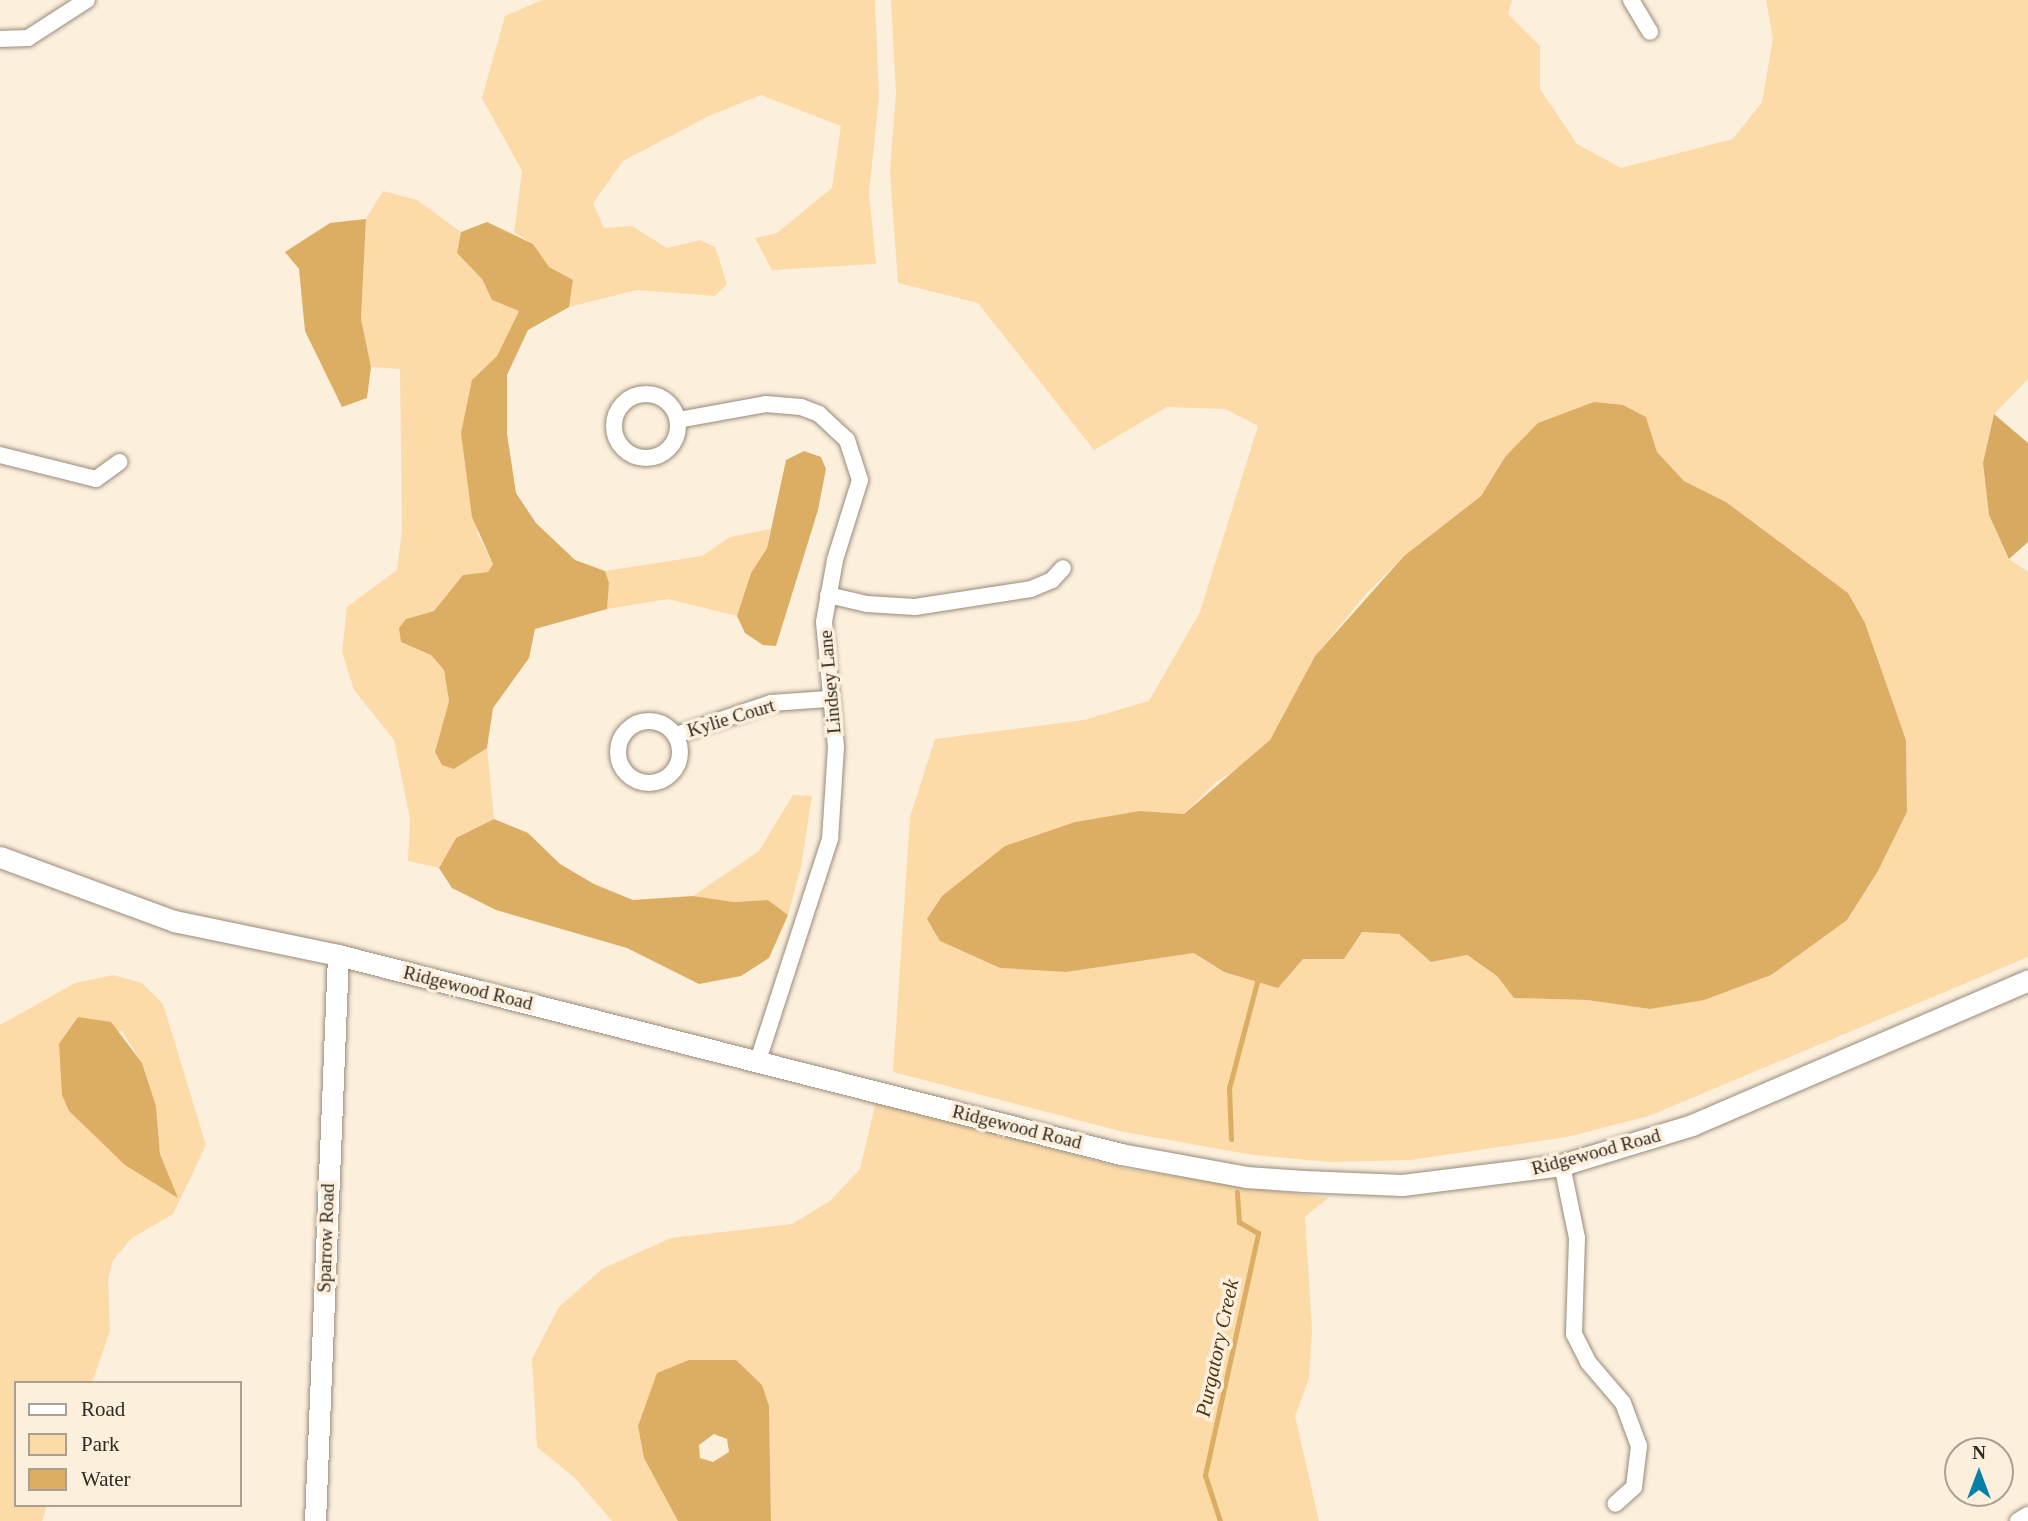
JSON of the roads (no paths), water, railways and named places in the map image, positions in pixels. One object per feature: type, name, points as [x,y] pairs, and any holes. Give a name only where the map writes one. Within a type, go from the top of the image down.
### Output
[{"type":"street","points":[[0,39],[28,38],[87,0]]},
{"type":"street","points":[[1632,0],[1650,32]]},
{"type":"street","points":[[647,394],[667,401],[678,420],[669,449],[651,458],[622,449],[614,430],[614,419],[626,400],[647,394]]},
{"type":"street","name":"Lindsey Lane","points":[[678,420],[780,404],[819,414],[847,440],[860,480],[828,595],[824,652],[836,747],[830,839],[758,1060]]},
{"type":"street","points":[[0,455],[96,479],[120,462]]},
{"type":"street","points":[[828,595],[867,604],[915,607],[1031,589],[1052,580],[1063,568]]},
{"type":"street","name":"Kylie Court","points":[[676,735],[771,704],[828,699]]},
{"type":"street","name":"Ridgewood Road","points":[[0,857],[174,921],[338,955],[530,1002],[582,1020],[758,1060],[1121,1154],[1246,1177],[1402,1185],[1562,1165],[1692,1125],[2028,979]]},
{"type":"street","name":"Sparrow Road","points":[[315,1521],[338,955]]},
{"type":"street","points":[[1562,1165],[1577,1237],[1574,1334],[1588,1362],[1623,1403],[1639,1446],[1634,1487],[1615,1504]]},
{"type":"street","points":[[2018,1521],[2028,1515]]},
{"type":"water","points":[[366,219],[361,319],[371,367],[367,398],[342,407],[305,331],[299,269],[285,252],[330,223]]},
{"type":"water","points":[[487,222],[533,244],[549,267],[573,280],[569,307],[528,330],[507,375],[507,434],[516,493],[536,523],[575,560],[605,571],[609,583],[607,609],[535,629],[529,658],[493,708],[487,748],[454,769],[442,765],[435,752],[449,701],[444,670],[431,655],[401,642],[399,628],[406,619],[434,611],[463,575],[488,572],[493,564],[472,517],[461,433],[472,380],[497,356],[519,311],[492,300],[482,279],[457,253],[461,232]]},
{"type":"water","points":[[1594,402],[1623,405],[1646,417],[1657,452],[1684,481],[1726,502],[1848,593],[1865,623],[1906,740],[1907,812],[1878,871],[1847,920],[1771,975],[1704,1000],[1650,1009],[1587,1000],[1514,998],[1497,976],[1467,955],[1431,962],[1399,934],[1362,932],[1344,959],[1303,959],[1278,988],[1224,972],[1194,953],[1066,972],[1000,968],[940,941],[927,919],[942,896],[1005,846],[1075,822],[1140,811],[1184,814],[1270,740],[1315,656],[1404,556],[1481,496],[1505,457],[1538,423]]},
{"type":"water","points":[[804,451],[821,457],[826,469],[818,510],[776,646],[763,645],[745,633],[737,616],[751,573],[767,548],[786,460]]},
{"type":"water","points":[[494,819],[528,833],[560,864],[594,884],[633,900],[693,896],[734,902],[768,900],[788,915],[769,958],[741,976],[699,984],[627,948],[496,910],[452,888],[439,868],[456,838]]},
{"type":"water","points":[[78,1017],[111,1022],[142,1063],[156,1106],[160,1154],[178,1198],[125,1165],[69,1111],[62,1095],[59,1044]]},
{"type":"water","points":[[689,1360],[736,1360],[762,1385],[769,1406],[771,1521],[678,1521],[644,1458],[638,1426],[657,1373]],"holes":[[[714,1434],[727,1439],[729,1452],[713,1462],[700,1458],[699,1445]]]},
{"type":"waterway","name":"Purgatory Creek","points":[[1231,1139],[1229,1088],[1257,982]]},
{"type":"waterway","name":"Purgatory Creek","points":[[1220,1521],[1205,1475],[1258,1233],[1239,1222],[1237,1192]]}]
